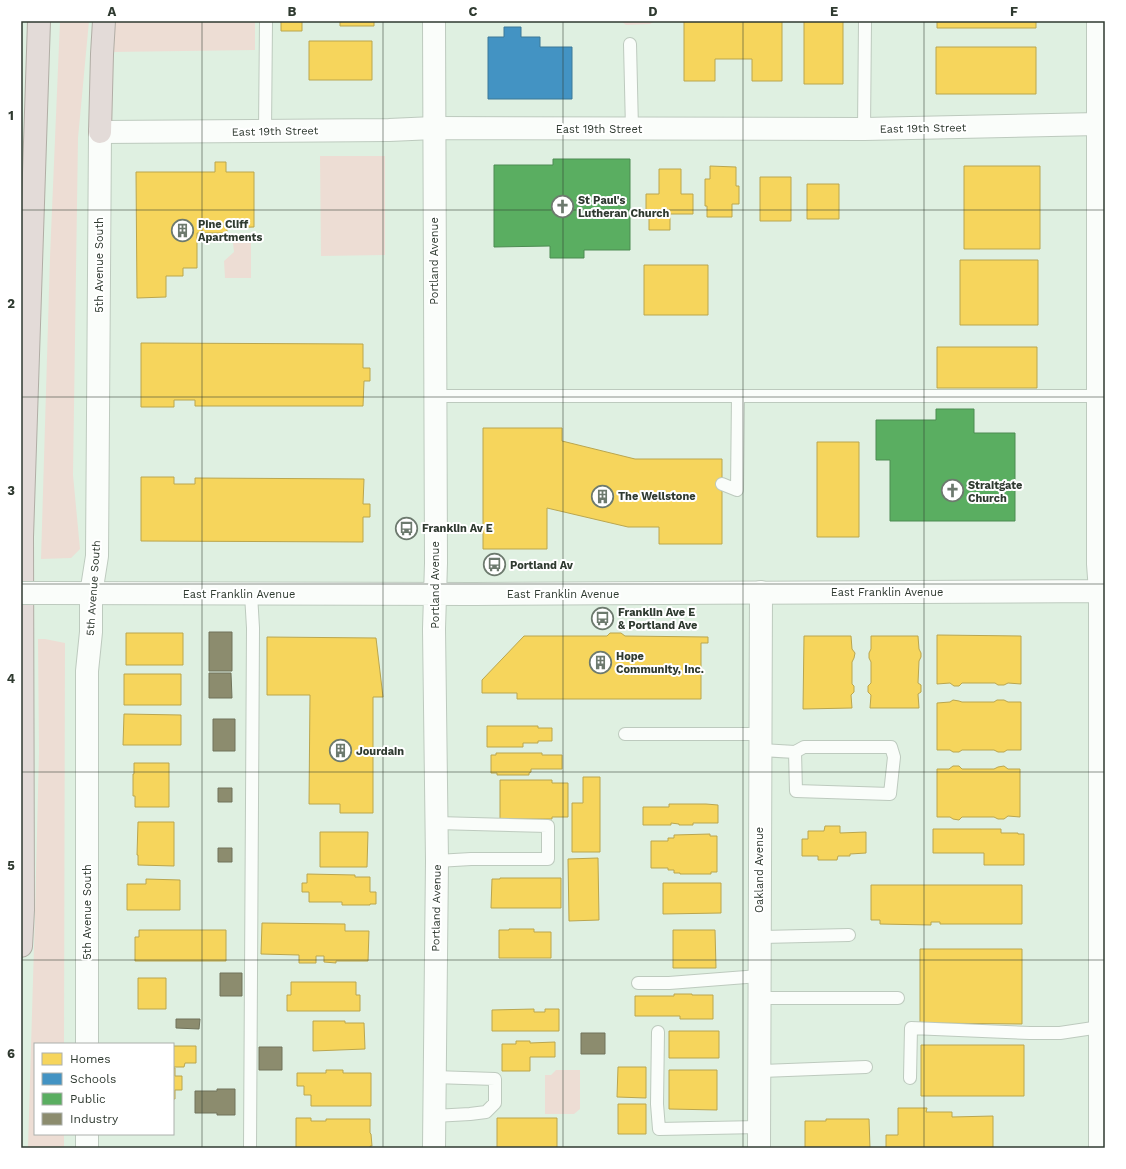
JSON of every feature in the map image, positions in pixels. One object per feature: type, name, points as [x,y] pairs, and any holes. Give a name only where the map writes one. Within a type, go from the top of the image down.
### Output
[{"type":"highway","points":[[21,946],[23,910],[22,537],[40,21]]},
{"type":"highway","points":[[100,132],[104,21]]},
{"type":"street","name":"Portland Avenue","points":[[434,21],[434,629],[437,823],[434,1148]]},
{"type":"street","points":[[1098,21],[1098,564],[1102,591],[1100,1148]]},
{"type":"street","name":"East 19th Street","points":[[100,132],[434,128],[864,129],[1098,124]]},
{"type":"street","name":"5th Avenue South","points":[[87,1043],[87,671],[91,632],[91,594],[97,556],[100,132]]},
{"type":"street","name":"East Franklin Avenue","points":[[21,593],[435,594],[1102,591]]},
{"type":"street","name":"Oakland Avenue","points":[[759,1138],[761,592]]},
{"type":"street","points":[[87,1135],[87,1148]]},
{"type":"lane","points":[[265,131],[266,21]]},
{"type":"lane","points":[[864,129],[865,21]]},
{"type":"lane","points":[[630,44],[632,129]]},
{"type":"lane","points":[[435,396],[1099,396]]},
{"type":"lane","points":[[722,484],[737,490],[738,396]]},
{"type":"lane","points":[[250,1148],[253,636],[251,594]]},
{"type":"lane","points":[[625,734],[760,742],[795,752],[804,747],[891,747],[894,757],[890,794],[796,791],[795,752]]},
{"type":"lane","points":[[437,823],[548,826],[548,859],[471,859],[437,861]]},
{"type":"lane","points":[[759,937],[849,935]]},
{"type":"lane","points":[[638,982],[669,983],[759,976]]},
{"type":"lane","points":[[759,998],[898,998]]},
{"type":"lane","points":[[910,1078],[911,1028],[1060,1033],[1100,1027]]},
{"type":"lane","points":[[658,1032],[657,1104],[659,1129],[759,1138]]},
{"type":"lane","points":[[759,1071],[866,1066]]},
{"type":"lane","points":[[434,1077],[495,1079],[496,1103],[486,1112],[434,1116]]},
{"type":"shaded area","points":[[60,21],[89,21],[78,138],[73,475],[80,549],[71,558],[41,559],[50,257]]},
{"type":"shaded area","points":[[112,21],[255,21],[255,50],[110,52]]},
{"type":"shaded area","points":[[621,21],[655,21],[650,24],[626,25]]},
{"type":"shaded area","points":[[320,156],[385,156],[385,255],[321,256]]},
{"type":"shaded area","points":[[233,243],[251,243],[251,278],[225,278],[224,261],[234,252]]},
{"type":"shaded area","points":[[38,639],[45,639],[65,643],[64,1043],[34,1043],[34,1135],[64,1135],[64,1148],[28,1148],[39,752]]},
{"type":"shaded area","points":[[556,1070],[580,1070],[580,1109],[574,1114],[545,1114],[545,1075],[551,1075]]},
{"type":"building: Homes","points":[[281,21],[302,21],[302,31],[281,31]]},
{"type":"building: Homes","points":[[340,21],[374,21],[374,26],[340,26]]},
{"type":"building: Homes","points":[[684,21],[782,21],[782,81],[752,81],[752,59],[715,59],[715,81],[684,81]]},
{"type":"building: Homes","points":[[804,21],[843,21],[843,84],[804,84]]},
{"type":"building: Homes","points":[[937,21],[1036,21],[1036,28],[937,28]]},
{"type":"building: Homes","points":[[309,41],[372,41],[372,80],[309,80]]},
{"type":"building: Homes","points":[[936,47],[1036,47],[1036,94],[936,94]]},
{"type":"building: Homes","name":"Pine Cliff Apartments","points":[[215,162],[226,162],[226,172],[254,172],[254,227],[227,228],[227,233],[197,233],[197,268],[183,268],[183,276],[166,276],[166,297],[137,298],[136,172],[215,172]]},
{"type":"building: Homes","points":[[710,166],[736,167],[736,186],[739,186],[739,204],[732,204],[732,217],[707,217],[707,206],[705,206],[705,179],[710,179]]},
{"type":"building: Homes","points":[[964,166],[1040,166],[1040,249],[964,249]]},
{"type":"building: Homes","points":[[659,169],[681,169],[681,194],[693,194],[693,214],[670,214],[670,230],[649,230],[649,215],[646,215],[646,194],[659,194]]},
{"type":"building: Homes","points":[[760,177],[791,177],[791,221],[760,221]]},
{"type":"building: Homes","points":[[807,184],[839,184],[839,219],[807,219]]},
{"type":"building: Homes","points":[[960,260],[1038,260],[1038,325],[960,325]]},
{"type":"building: Homes","points":[[644,265],[708,265],[708,315],[644,315]]},
{"type":"building: Homes","points":[[141,343],[363,344],[363,368],[370,368],[370,381],[364,381],[363,406],[195,406],[195,400],[174,400],[174,407],[141,407]]},
{"type":"building: Homes","points":[[937,347],[1037,347],[1037,388],[937,388]]},
{"type":"building: Homes","name":"The Wellstone","points":[[483,428],[562,428],[562,441],[635,459],[722,459],[722,544],[659,544],[659,527],[628,527],[547,508],[547,549],[483,549]]},
{"type":"building: Homes","points":[[817,442],[859,442],[859,537],[817,537]]},
{"type":"building: Homes","points":[[141,477],[174,477],[174,484],[195,484],[195,478],[364,479],[363,504],[370,504],[370,517],[363,517],[363,542],[141,541]]},
{"type":"building: Homes","points":[[126,633],[183,633],[183,665],[126,665]]},
{"type":"building: Homes","name":"Hope Community, Inc.","points":[[610,633],[621,633],[625,636],[708,637],[708,643],[701,643],[701,699],[517,699],[517,693],[482,693],[482,680],[524,636],[607,636]]},
{"type":"building: Homes","points":[[937,635],[1021,636],[1021,684],[1008,683],[998,685],[995,683],[962,683],[959,686],[954,686],[950,683],[937,684]]},
{"type":"building: Homes","points":[[804,636],[851,636],[852,649],[855,653],[852,662],[852,684],[854,686],[854,692],[851,695],[852,708],[803,709]]},
{"type":"building: Homes","points":[[871,636],[918,636],[919,649],[921,653],[918,683],[921,685],[921,692],[918,694],[919,708],[870,708],[871,695],[868,692],[868,686],[871,683],[871,662],[869,653],[871,649]]},
{"type":"building: Homes","name":"Jourdain","points":[[267,637],[376,638],[383,697],[373,697],[373,813],[340,813],[340,804],[309,804],[310,695],[267,695]]},
{"type":"building: Homes","points":[[124,674],[181,674],[181,705],[124,705]]},
{"type":"building: Homes","points":[[953,700],[962,702],[994,702],[997,700],[1004,700],[1008,702],[1021,702],[1021,750],[1007,750],[1004,752],[998,752],[994,750],[962,750],[959,752],[953,752],[950,750],[937,750],[937,703],[950,702]]},
{"type":"building: Homes","points":[[124,714],[181,715],[181,745],[123,745]]},
{"type":"building: Homes","points":[[487,726],[538,726],[538,728],[552,728],[552,741],[523,743],[523,747],[487,747]]},
{"type":"building: Homes","points":[[496,753],[542,753],[542,755],[562,755],[562,769],[531,769],[529,775],[497,775],[497,773],[491,773],[491,755],[496,755]]},
{"type":"building: Homes","points":[[134,763],[169,763],[169,807],[135,807],[135,796],[133,796]]},
{"type":"building: Homes","points":[[953,766],[959,766],[962,769],[994,769],[1004,766],[1008,769],[1020,769],[1020,817],[1008,816],[1004,819],[998,819],[994,817],[962,817],[959,820],[950,817],[937,817],[937,769],[949,769]]},
{"type":"building: Homes","points":[[583,777],[600,777],[600,852],[572,852],[572,803],[583,803]]},
{"type":"building: Homes","points":[[500,780],[552,780],[552,783],[568,783],[568,817],[552,817],[552,819],[500,819]]},
{"type":"building: Homes","points":[[669,804],[718,805],[718,823],[693,823],[693,825],[679,825],[671,823],[671,825],[643,825],[643,807],[669,807]]},
{"type":"building: Homes","points":[[138,822],[174,822],[174,866],[138,865]]},
{"type":"building: Homes","points":[[825,826],[840,826],[840,833],[866,832],[866,853],[850,854],[850,856],[838,856],[837,860],[818,860],[818,856],[802,856],[802,839],[808,839],[808,831],[824,831]]},
{"type":"building: Homes","points":[[933,829],[1001,829],[1001,833],[1024,834],[1024,865],[984,865],[984,853],[933,853]]},
{"type":"building: Homes","points":[[320,832],[368,832],[367,867],[320,867]]},
{"type":"building: Homes","points":[[710,834],[710,836],[717,836],[717,872],[711,872],[711,874],[680,874],[674,873],[674,870],[668,870],[668,868],[651,868],[651,841],[668,841],[668,838],[674,838],[674,835]]},
{"type":"building: Homes","points":[[598,858],[599,920],[569,921],[568,859]]},
{"type":"building: Homes","points":[[307,874],[355,875],[355,877],[370,877],[370,892],[376,892],[376,904],[342,905],[342,902],[309,902],[309,892],[302,892],[302,883],[307,883]]},
{"type":"building: Homes","points":[[561,878],[561,908],[491,908],[492,879]]},
{"type":"building: Homes","points":[[146,879],[180,880],[180,910],[127,910],[127,884],[146,884]]},
{"type":"building: Homes","points":[[663,883],[721,883],[721,913],[663,914]]},
{"type":"building: Homes","points":[[871,885],[1022,885],[1022,924],[940,924],[940,922],[931,922],[931,925],[880,924],[880,920],[871,920]]},
{"type":"building: Homes","points":[[262,923],[345,924],[345,931],[369,931],[368,961],[336,961],[336,963],[324,962],[324,956],[316,956],[316,963],[299,963],[299,955],[261,954]]},
{"type":"building: Homes","points":[[534,929],[534,932],[551,932],[551,958],[499,958],[499,930]]},
{"type":"building: Homes","points":[[139,930],[226,930],[226,961],[135,961],[135,937],[139,937]]},
{"type":"building: Homes","points":[[673,930],[715,930],[716,968],[673,968]]},
{"type":"building: Homes","points":[[920,949],[1022,949],[1022,1024],[920,1023]]},
{"type":"building: Homes","points":[[138,978],[166,978],[166,1009],[138,1009]]},
{"type":"building: Homes","points":[[291,982],[356,982],[356,995],[360,995],[360,1011],[287,1011],[287,995],[291,995]]},
{"type":"building: Homes","points":[[674,994],[713,995],[713,1019],[680,1019],[680,1016],[635,1016],[635,996],[674,996]]},
{"type":"building: Homes","points":[[534,1009],[534,1012],[545,1012],[545,1009],[559,1009],[559,1031],[492,1031],[492,1010]]},
{"type":"building: Homes","points":[[313,1021],[345,1021],[345,1023],[364,1023],[365,1049],[313,1051]]},
{"type":"building: Homes","points":[[669,1031],[719,1031],[719,1058],[669,1058]]},
{"type":"building: Homes","points":[[516,1041],[530,1041],[530,1043],[555,1042],[555,1057],[530,1057],[530,1071],[502,1071],[502,1044],[516,1044]]},
{"type":"building: Homes","points":[[921,1045],[1024,1045],[1024,1096],[921,1096]]},
{"type":"building: Homes","points":[[174,1046],[196,1046],[196,1063],[185,1063],[184,1067],[174,1067]]},
{"type":"building: Homes","points":[[618,1067],[646,1067],[646,1098],[617,1097]]},
{"type":"building: Homes","points":[[174,1068],[175,1076],[182,1076],[182,1090],[175,1090],[175,1099]]},
{"type":"building: Homes","points":[[326,1070],[343,1070],[343,1073],[371,1073],[371,1106],[311,1106],[311,1095],[304,1095],[304,1086],[297,1086],[297,1073],[326,1073]]},
{"type":"building: Homes","points":[[669,1070],[717,1070],[717,1110],[669,1109]]},
{"type":"building: Homes","points":[[618,1104],[646,1104],[646,1134],[618,1134]]},
{"type":"building: Homes","points":[[898,1108],[927,1108],[926,1112],[952,1112],[952,1117],[993,1116],[993,1148],[886,1148],[886,1135],[898,1135]]},
{"type":"building: Homes","points":[[296,1118],[311,1118],[311,1121],[326,1121],[326,1119],[370,1119],[372,1146],[370,1146],[370,1148],[296,1148]]},
{"type":"building: Homes","points":[[497,1118],[557,1118],[557,1148],[497,1148]]},
{"type":"building: Homes","points":[[826,1119],[869,1119],[870,1148],[805,1148],[805,1121],[826,1121]]},
{"type":"building: Schools","points":[[504,27],[521,27],[521,37],[540,37],[540,47],[572,47],[572,99],[488,99],[488,37],[504,37]]},
{"type":"building: Public","name":"St Paul's Lutheran Church","points":[[553,159],[630,159],[630,250],[584,250],[584,258],[550,258],[550,246],[494,247],[494,165],[553,165]]},
{"type":"building: Public","name":"Straitgate Church","points":[[936,409],[974,409],[974,433],[1015,433],[1015,521],[890,521],[890,460],[876,460],[876,420],[936,420]]},
{"type":"building: Industry","points":[[209,632],[232,632],[232,671],[209,671]]},
{"type":"building: Industry","points":[[209,673],[231,673],[232,698],[209,698]]},
{"type":"building: Industry","points":[[213,719],[235,719],[235,751],[213,751]]},
{"type":"building: Industry","points":[[218,788],[232,788],[232,802],[218,802]]},
{"type":"building: Industry","points":[[218,848],[232,848],[232,862],[218,862]]},
{"type":"building: Industry","points":[[220,973],[242,973],[242,996],[220,996]]},
{"type":"building: Industry","points":[[176,1019],[200,1019],[199,1029],[176,1028]]},
{"type":"building: Industry","points":[[581,1033],[605,1033],[605,1054],[581,1054]]},
{"type":"building: Industry","points":[[259,1047],[282,1047],[282,1070],[259,1070]]},
{"type":"building: Industry","points":[[217,1089],[235,1089],[235,1115],[195,1113],[195,1091],[217,1091]]},
{"type":"place","name":"St Paul's Lutheran Church","points":[[562,206]]},
{"type":"place","name":"Pine Cliff Apartments","points":[[182,230]]},
{"type":"place","name":"Straitgate Church","points":[[952,491]]},
{"type":"place","name":"The Wellstone","points":[[602,496]]},
{"type":"place","name":"Franklin Av E","points":[[406,528]]},
{"type":"place","name":"Portland Av","points":[[495,565]]},
{"type":"place","name":"Franklin Ave E & Portland Ave","points":[[602,618]]},
{"type":"place","name":"Hope Community, Inc.","points":[[601,662]]},
{"type":"place","name":"Jourdain","points":[[341,751]]}]
